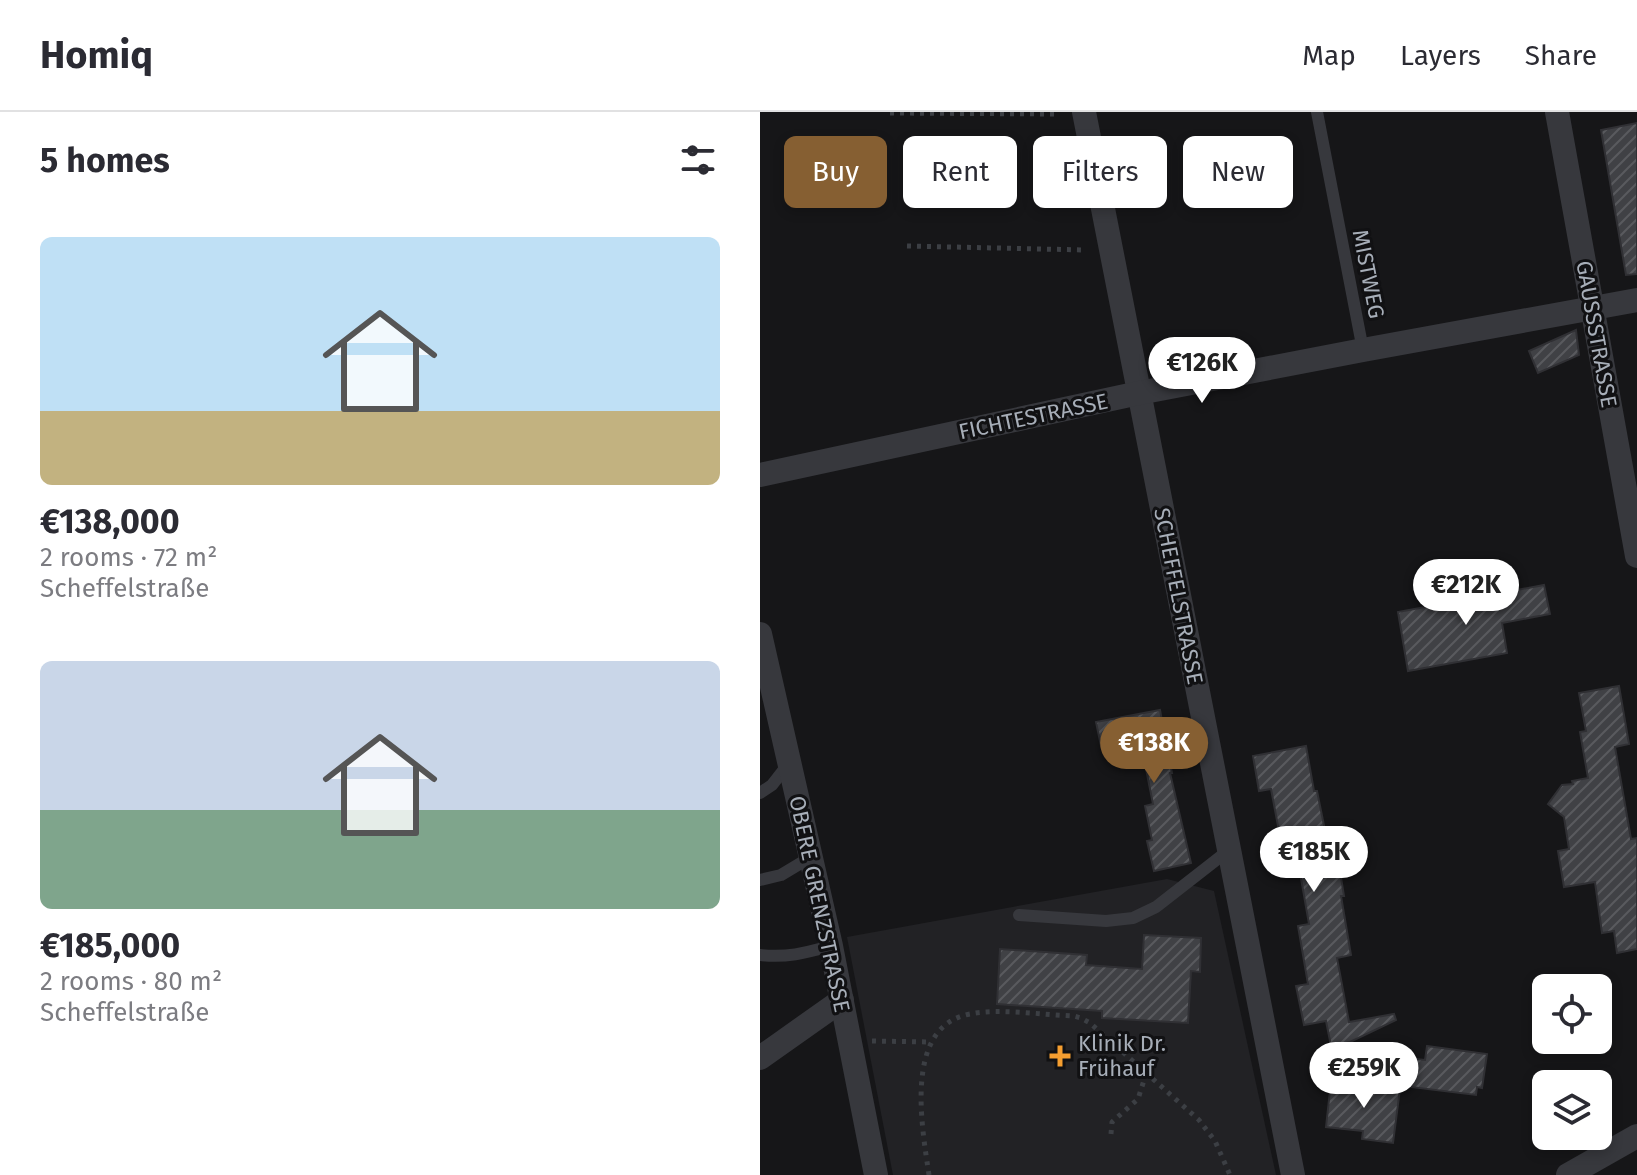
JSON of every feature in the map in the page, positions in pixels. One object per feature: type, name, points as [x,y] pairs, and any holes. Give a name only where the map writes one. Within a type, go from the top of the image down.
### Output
[{"type":"street","name":"GAUSSSTRASSE","points":[[1557,112],[1637,556]]},
{"type":"street","name":"SCHEFFELSTRASSE","points":[[1084,113],[1293,1175]]},
{"type":"street","name":"FICHTESTRASSE","points":[[760,475],[1139,393],[1637,300]]},
{"type":"street","name":"OBERE GRENZSTRASSE","points":[[760,634],[812,857],[876,1175]]},
{"type":"street","points":[[760,1058],[842,1000]]},
{"type":"street","points":[[1568,1175],[1637,1136]]},
{"type":"lane","name":"MISTWEG","points":[[1317,112],[1363,350]]},
{"type":"lane","points":[[760,793],[772,785],[789,763]]},
{"type":"lane","points":[[1019,915],[1106,921],[1133,918],[1156,907],[1229,850]]},
{"type":"lane","points":[[760,880],[781,875],[812,857]]},
{"type":"lane","points":[[760,955],[781,957],[831,946]]},
{"type":"path","points":[[890,113],[1084,113]]},
{"type":"path","points":[[907,246],[1111,251]]},
{"type":"path","points":[[929,1175],[921,1110],[921,1081],[930,1042],[943,1025],[955,1018],[1003,1012],[1074,1016],[1090,1023],[1199,1120],[1215,1141],[1230,1175]]},
{"type":"path","points":[[850,1040],[930,1042]]},
{"type":"path","points":[[1111,1134],[1112,1122],[1138,1099],[1146,1074]]},
{"type":"shaded area","name":"Klinik Dr. Frühauf","points":[[1167,879],[1214,891],[1276,1175],[893,1175],[847,937]]},
{"type":"building","points":[[1637,123],[1637,274],[1626,275],[1601,130]]},
{"type":"building","points":[[1576,330],[1579,355],[1538,373],[1529,351]]},
{"type":"building","points":[[1544,585],[1550,614],[1502,623],[1507,653],[1408,671],[1398,612]]},
{"type":"building","points":[[1619,686],[1629,744],[1615,747],[1631,839],[1637,838],[1637,949],[1617,953],[1614,931],[1602,933],[1595,882],[1564,887],[1558,851],[1569,849],[1564,817],[1548,804],[1562,785],[1588,778],[1580,732],[1586,731],[1579,693]]},
{"type":"building","points":[[1160,710],[1170,773],[1191,863],[1154,871],[1147,841],[1152,840],[1145,806],[1153,804],[1140,739],[1101,746],[1096,722]]},
{"type":"building","points":[[1306,746],[1331,860],[1338,859],[1344,896],[1341,896],[1351,955],[1337,958],[1349,1022],[1394,1014],[1396,1020],[1350,1042],[1331,1046],[1326,1021],[1304,1025],[1296,986],[1308,984],[1298,926],[1309,924],[1295,844],[1282,847],[1271,789],[1259,791],[1253,756]]},
{"type":"building","points":[[1144,935],[1201,938],[1200,972],[1191,971],[1188,1023],[1102,1018],[1102,1011],[997,1004],[1000,949],[1087,955],[1086,965],[1142,969]]},
{"type":"building","points":[[1427,1046],[1487,1054],[1482,1088],[1477,1087],[1476,1095],[1386,1084],[1390,1056],[1425,1060]]},
{"type":"building","points":[[1331,1081],[1400,1089],[1393,1143],[1362,1139],[1363,1131],[1326,1127]]},
{"type":"place","name":"Klinik Dr. Frühauf","points":[[1060,1056]]}]
